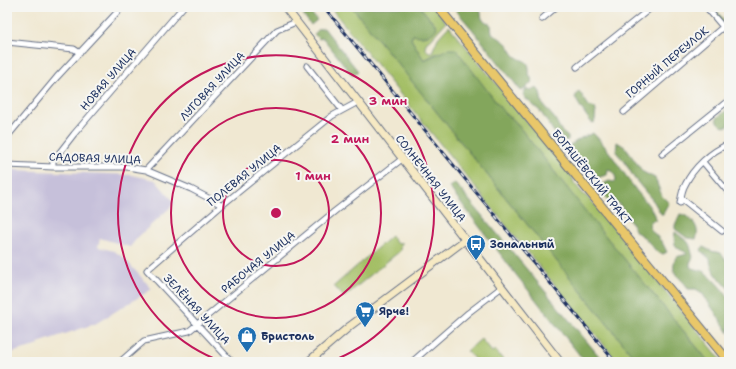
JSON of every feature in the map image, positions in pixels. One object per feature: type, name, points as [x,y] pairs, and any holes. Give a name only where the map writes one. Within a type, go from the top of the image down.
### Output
[{"type":"main road","name":"БОГАШЁВСКИЙ ТРАКТ","points":[[438,7],[729,362]]},
{"type":"street","points":[[7,137],[58,77],[122,7]]},
{"type":"street","name":"НОВАЯ УЛИЦА","points":[[53,167],[53,161],[74,134],[183,7]]},
{"type":"street","name":"СОЛНЕЧНАЯ УЛИЦА","points":[[285,7],[560,362]]},
{"type":"street","points":[[542,19],[556,7]]},
{"type":"street","points":[[577,67],[652,7]]},
{"type":"street","points":[[706,7],[729,34]]},
{"type":"street","name":"ЛУГОВАЯ УЛИЦА","points":[[146,170],[277,30],[296,22]]},
{"type":"street","name":"ГОРНЫЙ ПЕРЕУЛОК","points":[[624,112],[723,27]]},
{"type":"street","points":[[7,42],[74,49],[80,53]]},
{"type":"street","points":[[308,66],[342,110]]},
{"type":"street","points":[[662,154],[729,100]]},
{"type":"street","name":"ПОЛЕВАЯ УЛИЦА","points":[[147,270],[221,206],[332,116],[358,102]]},
{"type":"street","points":[[680,204],[684,186],[692,173],[714,152],[729,144]]},
{"type":"street","name":"РАБОЧАЯ УЛИЦА","points":[[120,362],[144,341],[189,331],[335,211],[402,159]]},
{"type":"street","points":[[704,162],[729,192]]},
{"type":"street","name":"САДОВАЯ УЛИЦА","points":[[7,165],[53,167],[127,167],[146,170],[191,189],[221,206]]},
{"type":"street","points":[[681,198],[722,232]]},
{"type":"street","points":[[308,362],[354,323],[465,240]]},
{"type":"street","name":"ЗЕЛЁНАЯ УЛИЦА","points":[[147,270],[232,362]]},
{"type":"street","points":[[412,362],[468,313],[502,287]]},
{"type":"shaded area","points":[[7,168],[13,168],[14,170],[132,175],[155,180],[175,203],[138,237],[130,247],[100,238],[98,247],[114,251],[123,257],[152,289],[95,324],[38,343],[39,345],[7,354]]},
{"type":"green space","points":[[297,7],[306,7],[317,20],[311,25]]},
{"type":"green space","points":[[330,7],[352,7],[638,362],[618,362]]},
{"type":"green space","points":[[352,7],[420,7],[437,27],[433,33],[427,36],[413,35],[411,39],[424,60],[448,49],[456,49],[505,114],[513,119],[590,217],[709,362],[638,362]]},
{"type":"green space","points":[[420,7],[434,7],[446,22],[427,42],[425,46],[426,49],[429,52],[432,52],[438,38],[449,26],[572,176],[574,183],[597,207],[723,362],[709,362],[590,217],[513,119],[505,114],[439,52],[424,60],[411,39],[413,35],[437,26]]},
{"type":"green space","points":[[453,7],[480,7],[482,19],[491,25],[492,33],[508,45],[515,56],[527,63],[532,82],[521,91]]},
{"type":"green space","points":[[709,7],[729,7],[716,10],[729,26],[729,31]]},
{"type":"green space","points":[[324,28],[358,71],[353,76],[323,38],[319,39],[314,34],[319,29]]},
{"type":"green space","points":[[536,87],[540,92],[542,103],[555,119],[562,132],[568,137],[568,140],[564,141],[557,133],[554,132],[540,111],[525,98],[523,94],[526,89],[531,90]]},
{"type":"green space","points":[[579,91],[589,106],[595,108],[594,123],[591,122],[580,107],[575,97]]},
{"type":"green space","points":[[729,108],[729,126],[723,127],[716,120]]},
{"type":"green space","points":[[593,133],[651,209],[656,220],[651,221],[649,226],[662,242],[667,252],[663,254],[657,252],[645,238],[636,232],[632,224],[622,212],[623,209],[619,204],[607,200],[603,195],[603,184],[609,181],[614,182],[616,180],[613,172],[608,169],[607,175],[596,178],[586,165],[583,166],[573,151],[568,148],[581,138]]},
{"type":"green space","points":[[617,142],[625,147],[643,172],[655,178],[662,196],[669,203],[663,214],[661,214],[654,202],[634,178],[625,162],[616,152]]},
{"type":"green space","points":[[455,183],[604,362],[585,362],[449,187]]},
{"type":"green space","points":[[680,214],[688,217],[694,223],[697,231],[696,239],[687,238],[675,229],[675,225]]},
{"type":"green space","points":[[675,232],[688,242],[690,246],[693,257],[690,267],[706,273],[717,283],[729,298],[729,333],[702,293],[696,289],[688,289],[675,272],[674,263],[676,257],[687,254],[676,247],[674,238]]},
{"type":"green space","points":[[391,236],[398,245],[401,242],[400,251],[344,297],[334,286]]},
{"type":"green space","points":[[703,247],[711,251],[721,253],[729,263],[729,289],[714,272],[710,259],[702,252],[701,249]]},
{"type":"green space","points":[[481,339],[492,352],[495,350],[505,362],[477,362],[467,351]]},
{"type":"railway","points":[[324,7],[615,362]]},
{"type":"place","name":"Зональный","points":[[476,261]]},
{"type":"place","name":"Ярче!","points":[[365,328]]},
{"type":"place","name":"Бристоль","points":[[247,353]]}]
